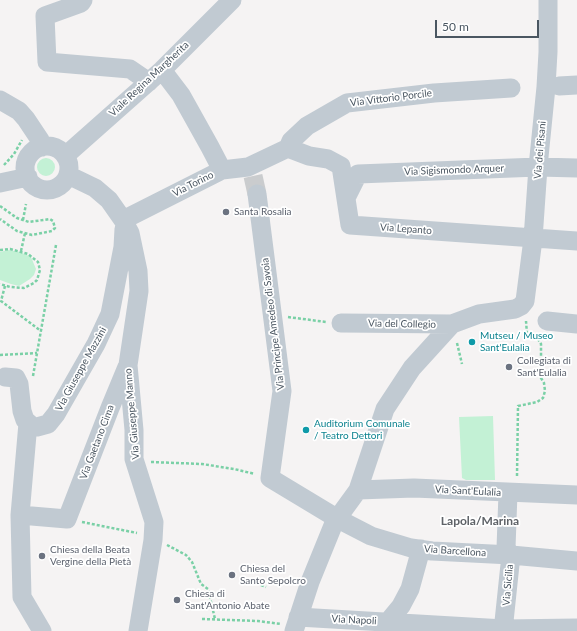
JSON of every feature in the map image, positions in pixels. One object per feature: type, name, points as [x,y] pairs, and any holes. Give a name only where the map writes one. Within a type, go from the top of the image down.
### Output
[{"type":"street","points":[[83,0],[81,3],[45,16],[47,62],[130,69],[155,76],[181,95],[222,170]]},
{"type":"street","name":"Viale Regina Margherita","points":[[65,156],[155,76],[232,0]]},
{"type":"street","name":"Via dei Pisani","points":[[525,301],[533,238],[548,52],[548,0]]},
{"type":"street","name":"Via Vittorio Porcile","points":[[288,148],[291,141],[307,126],[347,103],[434,93],[511,88]]},
{"type":"street","points":[[0,100],[19,111],[34,130],[42,147]]},
{"type":"street","points":[[0,118],[19,111]]},
{"type":"street","points":[[42,147],[52,147],[56,148],[65,156],[69,166],[68,175],[59,186],[50,190],[37,187],[28,177],[26,168],[28,159],[35,150],[42,147]]},
{"type":"street","name":"Via Torino","points":[[123,220],[222,170],[253,179],[288,148]]},
{"type":"street","name":"Via Lepanto","points":[[288,148],[309,156],[328,159],[340,166],[350,225],[577,241]]},
{"type":"street","name":"Via Sigismondo Arquer","points":[[346,198],[358,174],[538,167],[577,168]]},
{"type":"street","name":"Via Giuseppe Manno","points":[[68,175],[95,188],[109,200],[130,233],[138,271],[139,291],[128,365],[134,430],[134,458],[154,522],[138,631]]},
{"type":"street","points":[[0,183],[28,177]]},
{"type":"street","name":"Via Principe Amedeo di Savoia","points":[[253,179],[273,316],[282,391],[270,478]]},
{"type":"street","name":"Via Giuseppe Mazzini","points":[[28,423],[32,426],[43,426],[48,424],[53,419],[96,344],[110,314],[123,247],[123,220]]},
{"type":"street","name":"Via del Collegio","points":[[341,323],[449,327],[479,314],[514,309],[521,306],[525,301]]},
{"type":"street","points":[[547,321],[577,324]]},
{"type":"street","points":[[296,625],[310,582],[334,523],[358,490],[385,409],[412,368],[449,327]]},
{"type":"street","name":"Via Gaetano Cima","points":[[67,518],[128,365]]},
{"type":"street","points":[[5,377],[16,378],[19,384],[23,416],[28,423],[20,515],[22,597],[42,631]]},
{"type":"street","name":"Via Barcellona","points":[[270,478],[338,519],[371,536],[432,551],[511,555],[577,562]]},
{"type":"street","name":"Via Sant'Eulalia","points":[[358,490],[414,488],[577,495]]},
{"type":"street","name":"Via Sicilia","points":[[504,630],[511,555],[506,548],[512,493]]},
{"type":"street","points":[[20,515],[67,518]]},
{"type":"street","points":[[384,626],[401,606],[410,589],[421,549]]},
{"type":"street","name":"Via Napoli","points":[[296,625],[504,630],[577,628]]},
{"type":"path","points":[[23,220],[26,204]]},
{"type":"path","points":[[0,206],[11,214],[29,222],[50,219],[53,221],[55,228],[52,231],[32,235],[17,231],[0,218]]},
{"type":"path","points":[[21,251],[25,233]]},
{"type":"path","points":[[33,379],[56,244]]},
{"type":"path","points":[[0,250],[10,249],[28,254],[38,262],[40,270],[37,280],[24,288],[0,284]]},
{"type":"path","points":[[5,286],[0,301],[41,331]]},
{"type":"path","points":[[273,316],[341,323]]},
{"type":"path","points":[[512,493],[518,406],[537,402],[543,398],[545,391],[544,383],[541,378],[541,344],[538,340],[527,334],[526,319]]},
{"type":"path","points":[[449,327],[457,342],[462,364]]},
{"type":"path","points":[[0,355],[37,353]]},
{"type":"path","points":[[144,462],[202,464],[270,478]]},
{"type":"path","points":[[67,518],[140,534]]},
{"type":"path","points":[[165,544],[186,555],[192,562],[201,584],[208,589],[215,619]]},
{"type":"path","points":[[261,586],[266,587]]},
{"type":"path","points":[[202,619],[258,621],[296,625]]},
{"type":"green space","points":[[42,158],[50,158],[55,163],[53,174],[50,176],[42,176],[37,171],[37,163]]},
{"type":"green space","points":[[8,250],[20,252],[31,257],[36,269],[34,275],[30,279],[19,286],[0,280],[0,252]]},
{"type":"green space","points":[[493,416],[495,480],[466,480],[462,478],[459,417]]},
{"type":"tunnel","points":[[253,176],[257,194]]},
{"type":"place","name":"Santa Rosalia","points":[[226,212]]},
{"type":"place","name":"Mutseu / Museo Sant'Eulalia","points":[[472,342]]},
{"type":"place","name":"Collegiata di Sant'Eulalia","points":[[509,367]]},
{"type":"place","name":"Auditorium Comunale / Teatro Dettori","points":[[306,430]]},
{"type":"place","name":"Chiesa della Beata Vergine della Pietà","points":[[42,556]]},
{"type":"place","name":"Chiesa del Santo Sepolcro","points":[[232,575]]},
{"type":"place","name":"Chiesa di Sant'Antonio Abate","points":[[177,600]]},
{"type":"district","name":"Lapola/Marina","points":[[480,521]]}]
